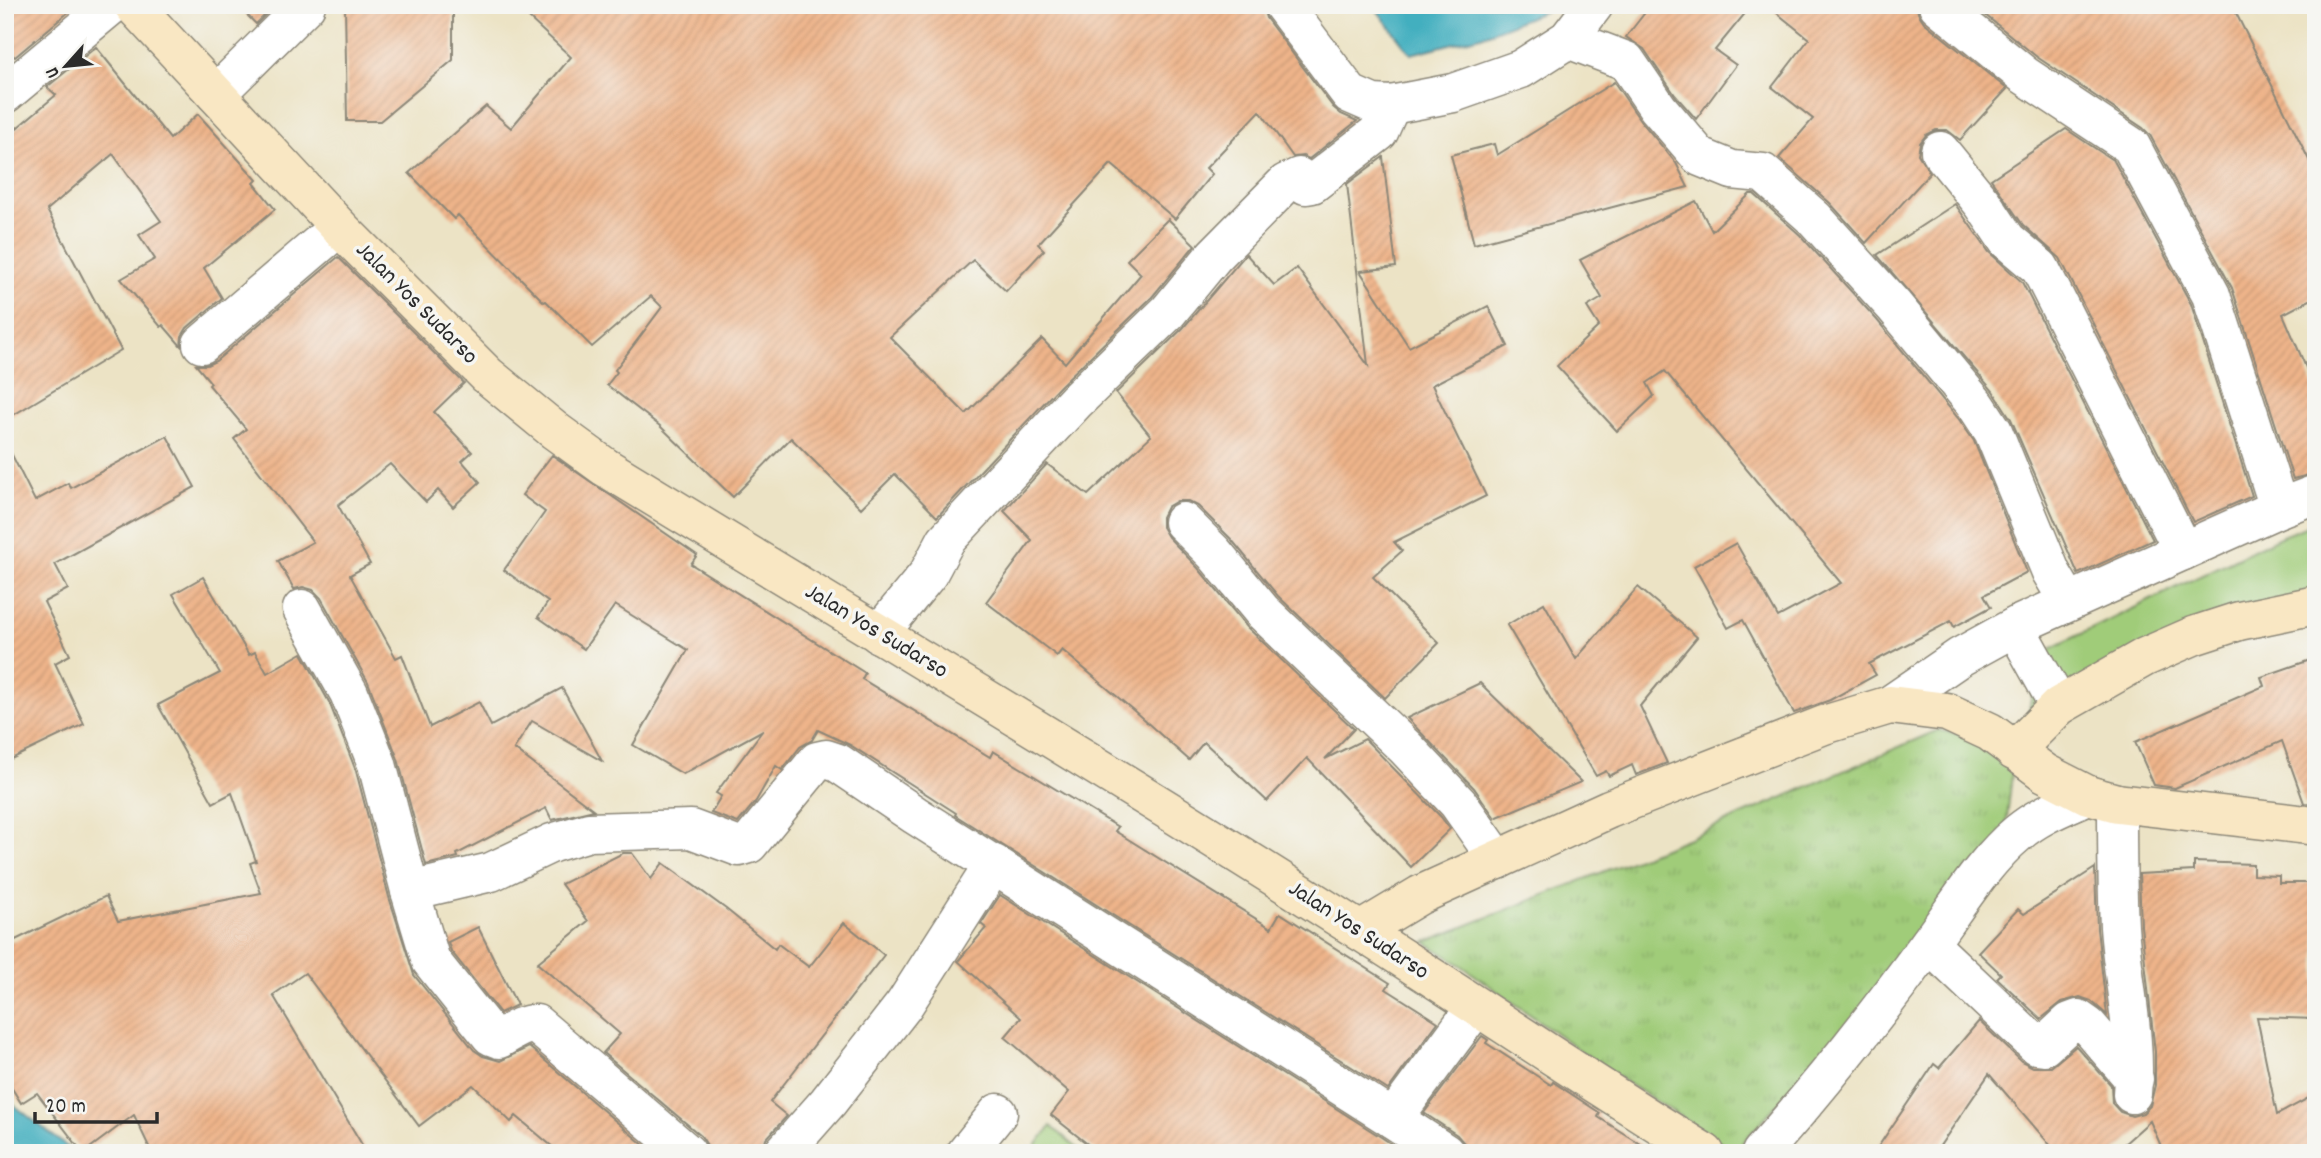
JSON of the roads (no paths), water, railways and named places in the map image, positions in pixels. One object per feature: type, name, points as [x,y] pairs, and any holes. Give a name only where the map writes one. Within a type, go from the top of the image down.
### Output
[{"type":"street","points":[[12,77],[112,5]]},
{"type":"street","name":"Jalan Yos Sudarso","points":[[132,5],[339,227],[487,375],[554,430],[605,467],[1360,931],[1587,1080],[1705,1153]]},
{"type":"street","points":[[216,94],[306,5]]},
{"type":"street","points":[[1283,5],[1350,94],[1373,104],[1391,105],[1453,93],[1521,69],[1568,39],[1594,5]]},
{"type":"street","points":[[1938,5],[2024,75],[2131,146],[2211,295],[2279,508]]},
{"type":"street","points":[[1568,39],[1626,61],[1658,108],[1700,157],[1731,170],[1763,173],[1815,219],[1886,297],[1976,405],[1993,431],[2051,572],[2068,601]]},
{"type":"street","points":[[879,634],[928,574],[946,540],[1076,401],[1168,312],[1213,256],[1286,183],[1299,177],[1306,185],[1311,184],[1379,132],[1391,105]]},
{"type":"street","points":[[1940,151],[1983,204],[2007,240],[2040,268],[2183,551]]},
{"type":"street","points":[[202,344],[339,227]]},
{"type":"street","points":[[1360,931],[1420,895],[1622,804],[1824,725],[1890,705],[1960,657],[2015,627],[2068,601],[2316,494]]},
{"type":"street","points":[[1183,522],[1214,553],[1262,611],[1405,747],[1458,803],[1498,860]]},
{"type":"street","points":[[2014,751],[2059,706],[2145,657],[2193,636],[2239,621],[2316,605]]},
{"type":"street","points":[[302,609],[349,693],[377,764],[431,961],[491,1036],[499,1040],[520,1027],[536,1024],[687,1153]]},
{"type":"street","points":[[2015,627],[2059,706]]},
{"type":"street","points":[[1890,705],[1947,712],[1990,733],[2045,773],[2102,799],[2316,826]]},
{"type":"street","points":[[410,891],[491,872],[552,843],[589,832],[691,829],[727,844],[743,847],[749,844],[817,761],[826,759],[838,763],[915,815],[1445,1153]]},
{"type":"street","points":[[1762,1153],[1929,944],[1959,901],[2015,835],[2044,815],[2102,799]]},
{"type":"street","points":[[1929,944],[2035,1045],[2044,1046],[2070,1022],[2078,1019],[2088,1026],[2133,1087],[2119,928],[2102,799]]},
{"type":"street","points":[[783,1153],[828,1102],[904,1005],[994,864]]},
{"type":"street","points":[[1393,1119],[1476,1007]]},
{"type":"street","points":[[966,1153],[998,1113]]},
{"type":"water","points":[[1373,5],[1561,5],[1481,36],[1411,54]]},
{"type":"water","points":[[5,1098],[75,1153],[5,1153]]}]
